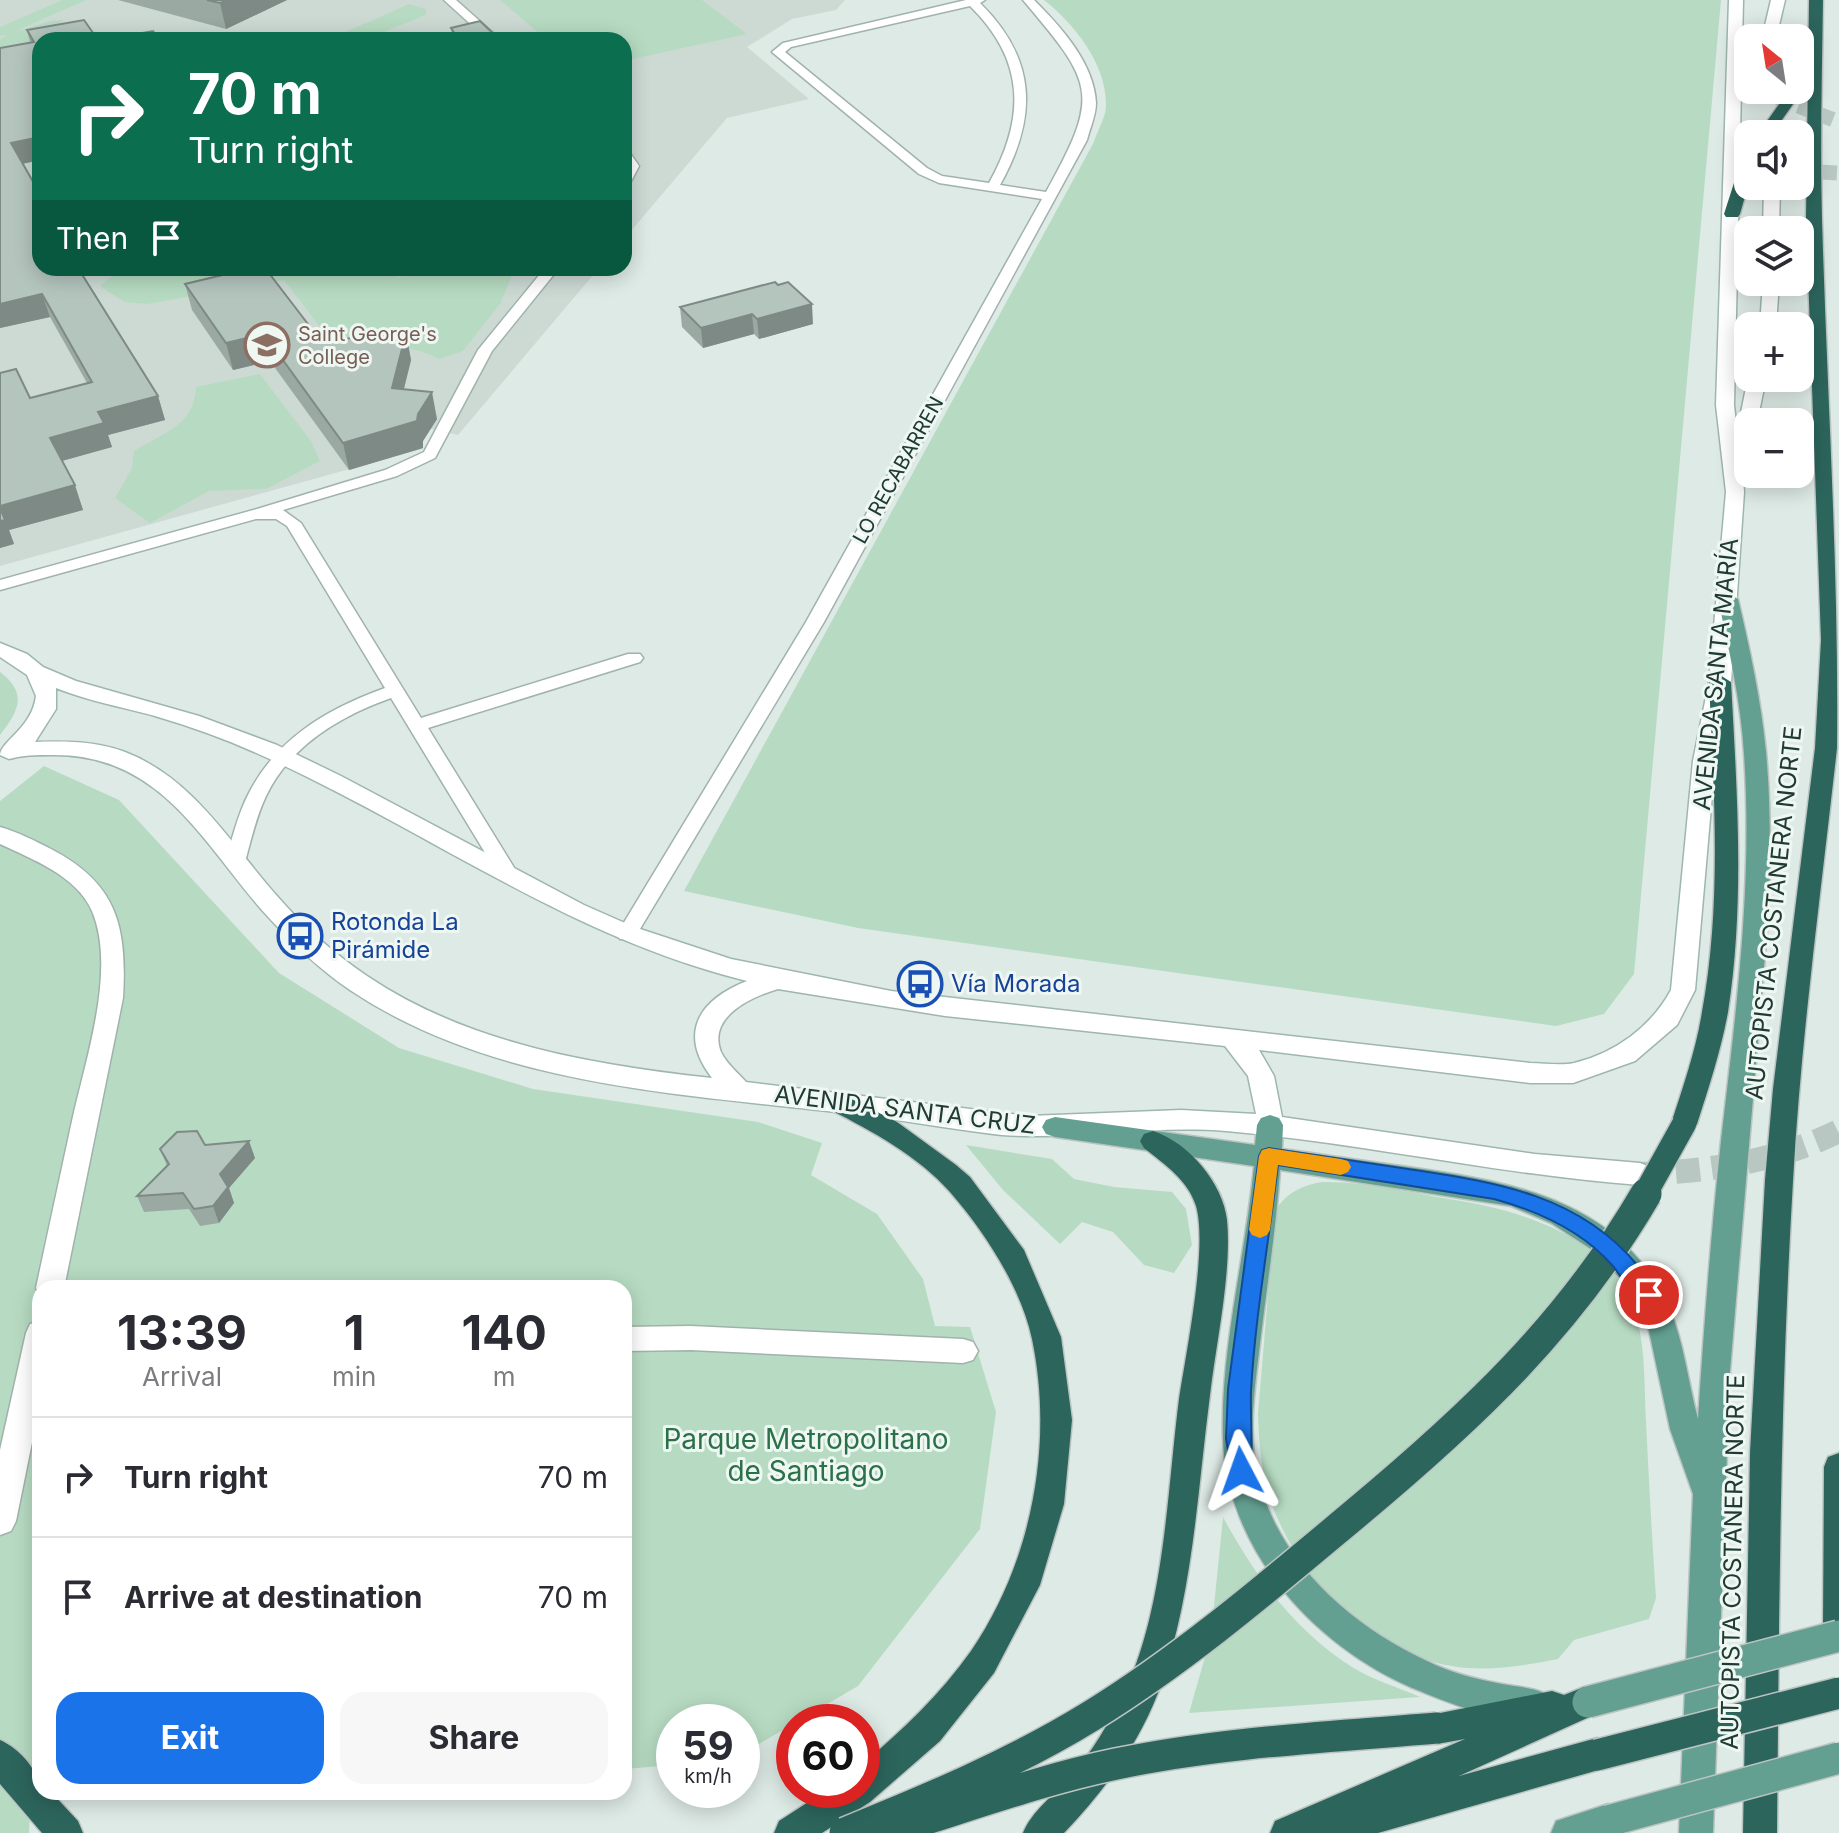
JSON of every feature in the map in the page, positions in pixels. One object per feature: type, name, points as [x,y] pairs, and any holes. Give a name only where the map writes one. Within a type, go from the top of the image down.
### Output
[{"type":"highway","name":"AUTOPISTA COSTANERA NORTE","points":[[1760,1833],[1765,1453],[1779,1180],[1786,1089],[1826,748],[1831,640],[1814,217],[1818,54],[1816,0]]},
{"type":"highway","points":[[1814,61],[1818,54]]},
{"type":"highway","points":[[1732,214],[1736,200]]},
{"type":"highway","points":[[845,1833],[992,1769],[1102,1708],[1219,1627],[1400,1477],[1495,1390],[1560,1318],[1621,1237],[1650,1191],[1684,1124],[1711,1038],[1727,924],[1729,845],[1720,682]]},
{"type":"highway","points":[[840,1103],[896,1132],[930,1157],[987,1217],[1011,1252],[1045,1331],[1054,1374],[1058,1419],[1057,1464],[1049,1512],[1035,1559],[1015,1606],[989,1653],[957,1698],[918,1740],[880,1772]]},
{"type":"highway","points":[[1040,1833],[1091,1782],[1123,1735],[1140,1697],[1166,1620],[1213,1220],[1202,1185],[1153,1141]]},
{"type":"highway","points":[[1839,1467],[1839,1626]]},
{"type":"highway","points":[[1316,1833],[1597,1755],[1839,1693]]},
{"type":"highway","points":[[879,1833],[1034,1784],[1117,1764],[1221,1749],[1437,1728],[1580,1703]]},
{"type":"highway","points":[[1287,1833],[1340,1813],[1580,1703]]},
{"type":"highway","points":[[0,1757],[32,1797]]},
{"type":"highway","points":[[35,1800],[66,1833]]},
{"type":"highway","points":[[791,1833],[830,1808]]},
{"type":"main road","name":"AVENIDA SANTA MARÍA","points":[[1231,1037],[1552,1074],[1591,1068],[1641,1044],[1668,1018],[1683,990],[1704,761],[1720,682],[1735,492],[1725,405],[1736,0]]},
{"type":"main road","points":[[1772,24],[1778,0]]},
{"type":"main road","points":[[1735,492],[1753,392]]},
{"type":"main road","points":[[1696,1833],[1708,1497],[1727,1216],[1756,954],[1760,879],[1760,835],[1746,671],[1728,599]]},
{"type":"main road","points":[[0,649],[24,659],[40,673],[84,691],[206,725],[282,756],[627,934],[774,981],[872,999],[1231,1037],[1260,1068],[1265,1084],[1269,1140],[1239,1389],[1237,1439],[1244,1481],[1264,1534],[1307,1595],[1340,1626],[1377,1653],[1418,1675],[1462,1692],[1507,1702],[1580,1703],[1839,1636]]},
{"type":"main road","points":[[7,754],[41,717],[47,702],[46,687],[40,673]]},
{"type":"main road","name":"AVENIDA SANTA CRUZ","points":[[7,754],[43,746],[79,747],[143,769],[165,781],[192,805],[235,862],[306,942],[381,996],[473,1039],[565,1066],[738,1091],[1055,1127],[1170,1120],[1269,1140],[1640,1174]]},
{"type":"main road","points":[[0,835],[66,865],[92,887],[110,929],[115,960],[111,998],[52,1280]]},
{"type":"main road","points":[[738,1091],[708,1051],[708,1027],[712,1017],[732,998],[774,981]]},
{"type":"main road","points":[[1055,1127],[1153,1141],[1269,1140],[1514,1195],[1553,1210],[1596,1238],[1634,1275],[1649,1295],[1660,1321],[1677,1396],[1708,1497]]},
{"type":"main road","points":[[632,1339],[691,1338],[963,1351]]},
{"type":"main road","points":[[0,1521],[32,1371]]},
{"type":"main road","points":[[1568,1833],[1839,1758]]},
{"type":"lane","points":[[449,0],[486,32]]},
{"type":"lane","name":"LO RECABARREN","points":[[627,934],[815,622],[1081,140],[1090,104],[1082,75],[1069,46],[1028,0]]},
{"type":"lane","points":[[992,188],[1017,138],[1018,66],[1009,40],[976,1],[787,45],[778,52],[923,171],[939,179],[992,188],[1050,196]]},
{"type":"lane","points":[[0,585],[391,473],[430,455],[485,350],[545,276]]},
{"type":"lane","points":[[255,514],[279,514],[293,523],[508,874]]},
{"type":"lane","points":[[417,725],[634,658]]},
{"type":"lane","points":[[235,862],[257,795],[282,756],[323,722],[358,703],[395,690]]},
{"type":"shaded area","name":"Saint George's College","points":[[0,0],[845,0],[836,10],[792,19],[747,47],[809,99],[727,118],[632,230],[632,32],[32,32],[32,276],[592,276],[458,435],[400,422],[422,449],[0,566]]},
{"type":"green space","points":[[62,0],[86,0],[14,32],[64,20],[47,32],[32,32],[32,43],[0,66],[0,39],[7,35],[0,36],[0,27]]},
{"type":"green space","points":[[500,0],[702,0],[747,34],[632,59],[632,32],[538,32]]},
{"type":"green space","points":[[1044,0],[1721,0],[1634,974],[1604,1014],[1556,1026],[858,928],[684,891],[1094,142],[1106,110],[1101,75],[1087,46]]},
{"type":"green space","points":[[409,4],[426,9],[426,15],[385,32],[346,32]]},
{"type":"green space","points":[[112,276],[512,276],[500,304],[463,351],[439,359],[403,348],[336,348],[284,280],[147,304],[124,302],[100,286]]},
{"type":"green space","points":[[260,374],[311,441],[320,461],[266,489],[209,491],[150,523],[115,498],[132,468],[134,451],[166,433],[183,419],[190,411],[196,387]]},
{"type":"green space","points":[[0,672],[14,687],[18,702],[0,735]]},
{"type":"green space","name":"Parque Metropolitano de Santiago","points":[[44,766],[119,800],[279,973],[399,1048],[533,1089],[758,1122],[822,1143],[811,1175],[877,1214],[923,1279],[935,1326],[970,1327],[996,1412],[980,1529],[858,1686],[827,1704],[776,1704],[776,1734],[760,1743],[760,1704],[656,1704],[656,1766],[632,1768],[632,1280],[32,1280],[32,1774],[29,1833],[0,1833],[0,801]]},
{"type":"green space","points":[[966,1145],[1052,1159],[1074,1179],[1114,1187],[1172,1192],[1186,1209],[1192,1245],[1174,1273],[1144,1265],[1113,1232],[1082,1222],[1060,1244],[1003,1190]]},
{"type":"green space","points":[[1323,1182],[1355,1183],[1506,1211],[1562,1233],[1588,1248],[1609,1268],[1626,1291],[1637,1319],[1642,1344],[1656,1598],[1649,1619],[1574,1640],[1558,1659],[1513,1666],[1467,1668],[1435,1662],[1404,1651],[1376,1635],[1350,1616],[1305,1567],[1288,1539],[1270,1498],[1262,1463],[1258,1414],[1275,1211],[1295,1191]]},
{"type":"green space","points":[[1223,1517],[1263,1581],[1312,1636],[1360,1672],[1420,1697],[1189,1713],[1211,1636]]},
{"type":"building","points":[[84,20],[92,32],[32,32],[32,39],[27,30]]},
{"type":"building","points":[[480,21],[492,32],[454,32],[451,28]]},
{"type":"building","points":[[32,42],[32,139],[11,143],[32,180],[32,276],[83,276],[158,396],[98,412],[104,423],[50,438],[75,485],[0,506],[0,373],[16,369],[30,398],[92,382],[42,294],[0,304],[0,48]]},
{"type":"building","points":[[218,276],[271,276],[321,341],[406,333],[392,388],[432,392],[417,421],[343,443],[264,334],[226,343],[185,284]]},
{"type":"building","points":[[775,282],[778,285],[788,282],[812,304],[757,319],[752,314],[701,328],[680,307]]},
{"type":"building","points":[[197,1131],[205,1145],[249,1141],[220,1174],[228,1187],[213,1206],[194,1209],[183,1193],[137,1196],[169,1164],[160,1149],[177,1132]]},
{"type":"tunnel","points":[[1793,104],[1839,122]]},
{"type":"tunnel","points":[[1814,172],[1839,173]]},
{"type":"tunnel","points":[[1640,1174],[1742,1163],[1791,1150],[1839,1131]]},
{"type":"slow traffic","points":[[1260,1230],[1269,1156],[1341,1167]]},
{"type":"place","name":"Saint George's College","points":[[267,345]]},
{"type":"place","name":"Rotonda La Pirámide","points":[[300,936]]},
{"type":"place","name":"Vía Morada","points":[[920,984]]},
{"type":"route","points":[[1241,1471],[1237,1439],[1239,1389],[1269,1156],[1494,1190],[1534,1202],[1571,1220],[1596,1238],[1634,1275],[1649,1295]]}]
